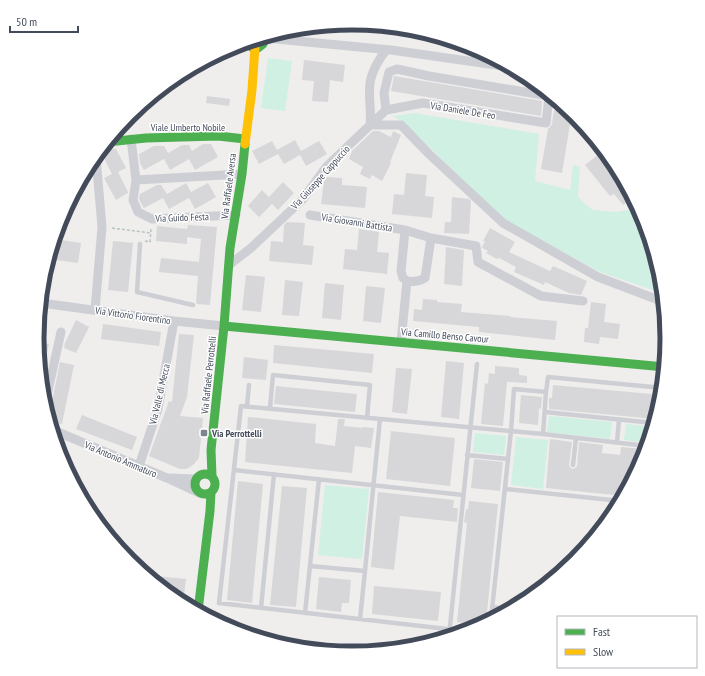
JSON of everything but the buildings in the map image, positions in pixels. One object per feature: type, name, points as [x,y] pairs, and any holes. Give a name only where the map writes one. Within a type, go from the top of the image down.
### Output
[{"type":"main road","points":[[252,46],[255,48],[262,46],[263,43]]},
{"type":"main road","name":"Via Raffaele Aversa","points":[[224,326],[230,248],[242,174],[252,90],[255,48]]},
{"type":"main road","name":"Viale Umberto Nobile","points":[[116,141],[146,138],[218,136],[245,139]]},
{"type":"main road","name":"Via Camillo Benso Cavour","points":[[224,326],[659,366]]},
{"type":"main road","name":"Via Raffaele Perrottelli","points":[[203,476],[211,450],[224,326]]},
{"type":"main road","points":[[199,605],[210,511],[204,493],[196,489],[194,486],[203,476],[214,480],[215,484],[213,490],[204,493]]},
{"type":"street","points":[[277,39],[386,50],[494,65]]},
{"type":"street","points":[[386,50],[376,66],[371,78],[370,125],[401,125],[429,154],[503,223],[598,277],[658,300]]},
{"type":"street","name":"Via Daniele De Feo","points":[[540,94],[429,76],[397,69],[389,72],[384,93],[386,110],[423,103],[546,123],[550,101]]},
{"type":"street","name":"Via Giuseppe Cappuccio","points":[[229,265],[251,248],[303,199],[328,166],[386,110]]},
{"type":"street","name":"Via Guido Festa","points":[[131,139],[136,180],[133,200],[138,212],[152,219],[236,215]]},
{"type":"street","points":[[95,310],[102,227],[97,166]]},
{"type":"street","points":[[136,180],[242,174]]},
{"type":"street","name":"Via Giovanni Battista","points":[[310,215],[405,230],[431,238],[476,246],[478,262],[541,296],[583,301]]},
{"type":"street","name":"Via Giovanni Battista","points":[[401,342],[407,281],[403,278],[401,271],[405,230]]},
{"type":"street","points":[[407,281],[416,282],[425,278],[431,238]]},
{"type":"street","name":"Via Vittorio Fiorentino","points":[[46,304],[174,321],[224,326]]},
{"type":"street","name":"Via Valle di Mecca","points":[[139,466],[158,409],[174,321]]},
{"type":"street","points":[[48,388],[60,332]]},
{"type":"street","name":"Via Antonio Ammaturo","points":[[60,433],[204,493]]},
{"type":"street","points":[[167,478],[203,476]]},
{"type":"lane","points":[[140,244],[137,292],[193,305]]},
{"type":"lane","points":[[477,364],[470,428],[467,454],[450,630],[219,603],[241,406],[270,408],[470,428],[542,434],[641,445]]},
{"type":"lane","points":[[270,408],[274,375],[370,385],[367,418]]},
{"type":"lane","points":[[542,434],[548,377],[657,387]]},
{"type":"lane","points":[[247,406],[249,385]]},
{"type":"lane","points":[[492,613],[511,431],[514,389],[546,392]]},
{"type":"lane","points":[[544,412],[649,423]]},
{"type":"lane","points":[[360,619],[380,419]]},
{"type":"lane","points":[[617,442],[619,420]]},
{"type":"lane","points":[[573,465],[576,438]]},
{"type":"lane","points":[[467,454],[508,459]]},
{"type":"lane","points":[[234,470],[463,495]]},
{"type":"lane","points":[[261,608],[274,474]]},
{"type":"lane","points":[[305,613],[319,479]]},
{"type":"lane","points":[[505,489],[614,500]]},
{"type":"lane","points":[[310,566],[365,571]]},
{"type":"lane","points":[[492,607],[501,608]]},
{"type":"path","points":[[150,242],[152,219]]},
{"type":"path","points":[[102,227],[151,233]]},
{"type":"green space","points":[[268,58],[292,61],[285,111],[261,108]]},
{"type":"green space","points":[[415,113],[539,134],[535,181],[570,190],[573,165],[580,167],[578,196],[593,210],[615,212],[628,210],[631,207],[650,258],[657,291],[600,272],[506,221],[403,122],[393,116]]},
{"type":"green space","points":[[549,416],[612,422],[610,439],[547,432]]},
{"type":"green space","points":[[626,424],[647,426],[642,442],[624,440]]},
{"type":"green space","points":[[475,433],[506,436],[504,455],[473,452]]},
{"type":"green space","points":[[516,437],[548,440],[543,489],[511,485]]},
{"type":"green space","points":[[325,485],[369,489],[362,559],[318,555]]},
{"type":"traffic: fast","points":[[251,47],[258,48],[263,43]]},
{"type":"traffic: fast","points":[[116,141],[146,138],[218,136],[245,139]]},
{"type":"traffic: fast","points":[[212,476],[211,450],[224,326],[230,248],[242,174],[245,144]]},
{"type":"traffic: fast","points":[[224,326],[659,366]]},
{"type":"traffic: fast","points":[[201,474],[209,474],[215,480],[215,484],[215,488],[209,494],[201,494],[195,488],[195,480],[201,474]]},
{"type":"traffic: fast","points":[[199,605],[211,492]]},
{"type":"traffic: slow","points":[[245,144],[252,90],[255,48]]},
{"type":"place","name":"Via Perrottelli","points":[[204,433]]}]
